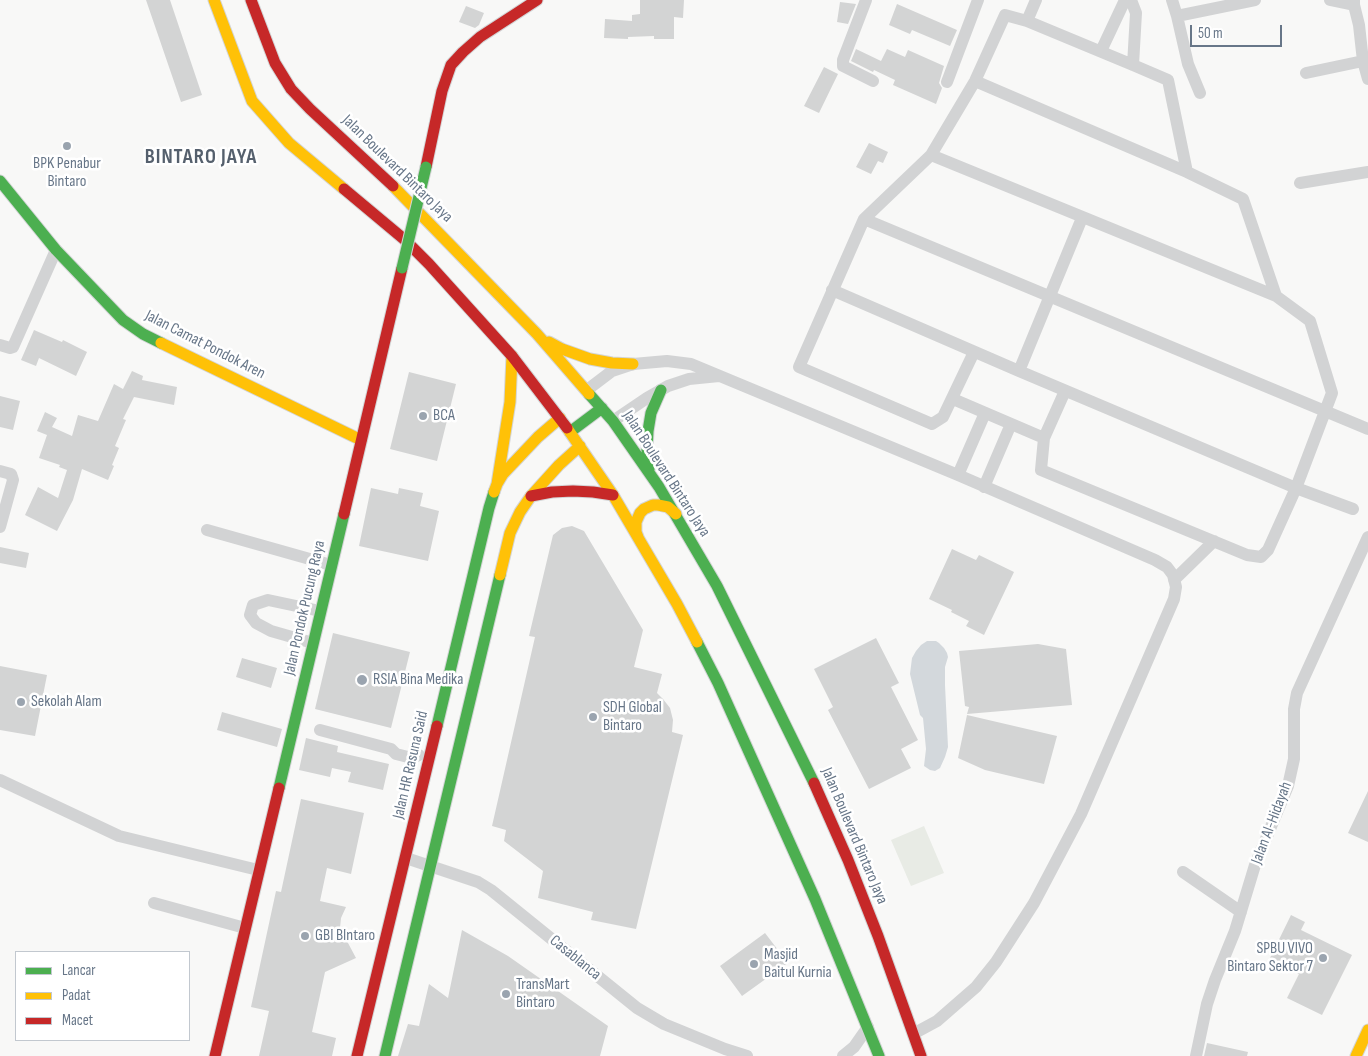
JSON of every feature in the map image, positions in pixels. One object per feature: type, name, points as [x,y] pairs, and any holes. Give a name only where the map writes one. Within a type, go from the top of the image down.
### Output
[{"type":"main road","points":[[214,0],[252,102],[288,143],[405,240],[480,318],[560,418],[613,495],[677,604],[718,684],[815,899],[879,1056]]},
{"type":"main road","name":"Jalan Boulevard Bintaro Jaya","points":[[251,0],[275,63],[291,89],[414,206],[537,334],[613,421],[650,472],[717,586],[810,773],[848,860],[878,936],[921,1056]]},
{"type":"main road","name":"Jalan Pondok Pucung Raya","points":[[215,1056],[426,167],[442,91],[451,65],[462,52],[480,37],[537,0]]},
{"type":"main road","name":"Jalan Camat Pondok Aren","points":[[0,180],[56,250],[122,320],[143,334],[361,440]]},
{"type":"main road","points":[[480,318],[488,321],[499,317],[504,306],[502,297]]},
{"type":"main road","points":[[537,334],[562,349],[590,359],[633,364]]},
{"type":"main road","points":[[497,484],[510,402],[512,356]]},
{"type":"main road","points":[[650,472],[647,450],[648,430],[651,413],[661,390]]},
{"type":"main road","points":[[570,432],[602,408]]},
{"type":"main road","name":"Jalan HR Rasuna Said","points":[[385,1056],[430,866],[469,647],[485,521],[497,484],[503,474],[538,437],[560,418]]},
{"type":"main road","name":"Jalan HR Rasuna Said","points":[[357,1056],[406,858],[424,756],[469,647],[510,533],[520,512],[530,496],[580,446]]},
{"type":"main road","points":[[530,496],[573,491],[613,495]]},
{"type":"main road","points":[[638,537],[636,522],[644,509],[658,505],[668,507],[676,514]]},
{"type":"main road","points":[[1361,1055],[1368,1030]]},
{"type":"street","points":[[866,0],[843,60],[843,66],[873,81]]},
{"type":"street","points":[[947,82],[978,0]]},
{"type":"street","points":[[1027,21],[1036,0]]},
{"type":"street","points":[[1101,51],[1125,0]]},
{"type":"street","points":[[1131,0],[1136,13],[1134,65]]},
{"type":"street","points":[[1172,0],[1188,64],[1200,93]]},
{"type":"street","points":[[1177,16],[1255,0]]},
{"type":"street","points":[[1330,0],[1354,2],[1363,61],[1368,80]]},
{"type":"street","points":[[974,352],[943,417],[932,424],[799,367],[864,219],[931,155],[975,81],[1005,16],[1027,21],[1168,80],[1187,172]]},
{"type":"street","points":[[1306,74],[1363,61]]},
{"type":"street","points":[[975,81],[1187,172],[1243,199],[1276,296]]},
{"type":"street","points":[[931,155],[1276,296],[1310,321],[1332,393],[1296,488],[1268,550],[1262,557],[1247,555],[1041,470],[1044,438],[1065,391]]},
{"type":"street","points":[[1300,183],[1368,172]]},
{"type":"street","points":[[1018,372],[1082,218]]},
{"type":"street","points":[[864,219],[1368,429]]},
{"type":"street","points":[[0,345],[10,348],[13,346],[56,250]]},
{"type":"street","points":[[832,290],[1018,372],[1296,488],[1353,509]]},
{"type":"street","points":[[587,390],[612,371],[633,364],[656,361],[691,364],[1155,560],[1167,567],[1173,575],[1176,587],[1174,599],[1080,814],[1034,903],[996,962],[976,986],[937,1021],[913,1034]]},
{"type":"street","points":[[613,421],[677,382],[721,376]]},
{"type":"street","points":[[953,399],[1044,438]]},
{"type":"street","points":[[958,476],[985,413]]},
{"type":"street","points":[[984,487],[1011,424]]},
{"type":"street","points":[[0,471],[10,474],[13,480],[0,527]]},
{"type":"street","points":[[207,530],[331,565]]},
{"type":"street","name":"Jalan Al-Hidayah","points":[[1196,1056],[1207,1004],[1215,980],[1235,931],[1255,865],[1288,786],[1294,759],[1294,709],[1298,693],[1368,537]]},
{"type":"street","points":[[1174,580],[1214,541]]},
{"type":"street","points":[[313,643],[271,631],[256,623],[250,615],[253,605],[268,600],[320,611]]},
{"type":"street","points":[[320,730],[391,748],[398,746],[413,750],[424,756]]},
{"type":"street","points":[[0,780],[119,836],[258,870]]},
{"type":"street","name":"Casablanca","points":[[406,858],[466,877],[491,890],[637,1008],[664,1024],[725,1050],[747,1056]]},
{"type":"street","points":[[1183,872],[1241,912]]},
{"type":"street","points":[[154,903],[245,928]]},
{"type":"street","points":[[843,1056],[854,1047],[868,1027]]},
{"type":"shaded area","points":[[927,641],[939,643],[944,648],[948,657],[945,667],[945,685],[948,747],[940,768],[935,771],[924,766],[926,749],[923,718],[920,715],[910,674],[912,658],[921,645]]},
{"type":"shaded area","points":[[924,826],[944,873],[911,886],[891,840]]},
{"type":"building","points":[[146,0],[170,0],[202,95],[181,102]]},
{"type":"building","points":[[640,0],[684,0],[683,18],[674,17],[674,39],[654,39],[654,36],[628,37],[628,39],[604,38],[605,19],[632,21],[632,15],[640,14]]},
{"type":"building","points":[[840,2],[856,4],[848,24],[837,22]]},
{"type":"building","points":[[897,4],[957,30],[950,46],[912,30],[910,34],[889,25]]},
{"type":"building","points":[[466,6],[484,13],[479,25],[475,28],[459,22]]},
{"type":"building","points":[[856,49],[881,61],[887,49],[905,57],[908,50],[944,66],[939,83],[942,88],[936,104],[893,85],[895,80],[851,61]]},
{"type":"building","points":[[824,67],[838,74],[819,113],[804,106]]},
{"type":"building","points":[[869,143],[888,152],[883,163],[878,161],[871,174],[856,167]]},
{"type":"building","points":[[34,330],[62,342],[63,340],[87,352],[76,376],[39,358],[36,366],[21,360]]},
{"type":"building","points":[[132,371],[143,376],[142,380],[177,387],[174,405],[134,397],[123,419],[126,420],[115,446],[119,448],[108,480],[82,469],[73,500],[57,531],[25,515],[38,487],[58,498],[67,470],[59,467],[60,465],[39,458],[47,435],[37,431],[45,412],[57,418],[52,427],[72,436],[78,415],[98,421],[114,384],[123,389]]},
{"type":"building","name":"BCA","points":[[409,372],[456,384],[437,461],[390,449]]},
{"type":"building","points":[[0,396],[20,401],[13,430],[0,427]]},
{"type":"building","points":[[371,488],[398,494],[399,488],[423,493],[420,506],[439,511],[428,561],[359,546]]},
{"type":"building","name":"SDH Global Bintaro","points":[[572,526],[584,531],[643,630],[634,667],[662,674],[657,693],[670,708],[673,720],[672,732],[683,735],[636,929],[591,920],[593,912],[538,898],[543,871],[504,841],[506,830],[492,826],[535,637],[529,636],[553,535],[562,528]]},
{"type":"building","points":[[0,547],[29,553],[26,568],[0,563]]},
{"type":"building","points":[[952,549],[976,560],[979,555],[1014,572],[984,635],[966,626],[969,621],[929,599]]},
{"type":"building","name":"RSIA Bina Medika","points":[[333,633],[410,652],[391,728],[315,709]]},
{"type":"building","points":[[876,638],[899,683],[891,687],[918,740],[901,749],[911,768],[869,789],[828,710],[833,707],[814,669]]},
{"type":"building","points":[[1038,644],[1066,649],[1072,705],[967,714],[969,707],[965,706],[959,651]]},
{"type":"building","points":[[242,658],[277,668],[271,688],[236,677]]},
{"type":"building","name":"Sekolah Alam","points":[[0,666],[47,675],[35,736],[0,730]]},
{"type":"building","points":[[222,712],[282,729],[277,747],[217,730]]},
{"type":"building","points":[[967,715],[1057,736],[1044,784],[985,770],[958,758]]},
{"type":"building","points":[[306,738],[338,746],[337,752],[389,764],[383,790],[348,782],[351,772],[332,768],[330,777],[299,770]]},
{"type":"building","points":[[1368,791],[1368,842],[1348,833]]},
{"type":"building","points":[[301,799],[364,813],[351,874],[327,868],[320,901],[346,907],[341,918],[340,928],[356,958],[325,972],[312,1032],[336,1038],[332,1056],[259,1056],[269,1011],[251,1007],[276,891],[281,892]]},
{"type":"building","points":[[1291,915],[1305,922],[1301,930],[1352,955],[1322,1015],[1287,998],[1299,974],[1269,960]]},
{"type":"building","name":"TransMart Bintaro","points":[[462,930],[508,956],[608,1026],[600,1056],[398,1056],[408,1024],[419,1026],[429,984],[448,998]]},
{"type":"building","name":"Masjid Baitul Kurnia","points":[[765,933],[788,963],[742,996],[720,966]]},
{"type":"building","points":[[1207,1043],[1248,1052],[1247,1056],[1204,1056]]},
{"type":"traffic: fast","points":[[402,268],[426,167]]},
{"type":"traffic: fast","points":[[0,181],[56,250],[123,320],[143,334],[161,343]]},
{"type":"traffic: fast","points":[[649,470],[648,431],[651,413],[661,390]]},
{"type":"traffic: fast","points":[[589,394],[613,421],[659,487],[717,586],[814,783]]},
{"type":"traffic: fast","points":[[570,432],[602,408]]},
{"type":"traffic: fast","points":[[437,726],[494,492]]},
{"type":"traffic: fast","points":[[279,788],[344,514]]},
{"type":"traffic: fast","points":[[385,1056],[500,575]]},
{"type":"traffic: fast","points":[[697,642],[718,683],[815,899],[879,1056]]},
{"type":"traffic: slow","points":[[214,0],[252,101],[289,143],[344,189]]},
{"type":"traffic: slow","points":[[393,186],[537,334],[589,394]]},
{"type":"traffic: slow","points":[[549,342],[590,359],[633,364]]},
{"type":"traffic: slow","points":[[161,343],[361,440]]},
{"type":"traffic: slow","points":[[497,484],[510,402],[512,356]]},
{"type":"traffic: slow","points":[[494,492],[503,474],[538,437],[560,418]]},
{"type":"traffic: slow","points":[[567,428],[613,495],[697,642]]},
{"type":"traffic: slow","points":[[500,575],[510,533],[520,512],[531,496],[559,465],[580,446]]},
{"type":"traffic: slow","points":[[638,537],[636,522],[644,509],[658,505],[668,507],[676,514]]},
{"type":"traffic: slow","points":[[1356,1056],[1368,1030]]},
{"type":"traffic: jam","points":[[251,0],[275,63],[291,89],[393,186]]},
{"type":"traffic: jam","points":[[426,167],[442,91],[451,65],[480,37],[537,0]]},
{"type":"traffic: jam","points":[[344,189],[405,240],[429,264],[512,356],[567,428]]},
{"type":"traffic: jam","points":[[344,514],[402,268]]},
{"type":"traffic: jam","points":[[531,496],[573,491],[613,495]]},
{"type":"traffic: jam","points":[[357,1056],[437,726]]},
{"type":"traffic: jam","points":[[814,783],[848,860],[878,936],[921,1056]]},
{"type":"traffic: jam","points":[[215,1056],[279,788]]},
{"type":"place","name":"BPK Penabur Bintaro","points":[[67,146]]},
{"type":"place","name":"BCA","points":[[423,416]]},
{"type":"place","name":"RSIA Bina Medika","points":[[362,680]]},
{"type":"place","name":"Sekolah Alam","points":[[21,702]]},
{"type":"place","name":"SDH Global Bintaro","points":[[593,717]]},
{"type":"place","name":"GBI BIntaro","points":[[305,936]]},
{"type":"place","name":"SPBU VIVO Bintaro Sektor 7","points":[[1323,958]]},
{"type":"place","name":"Masjid Baitul Kurnia","points":[[754,964]]},
{"type":"place","name":"TransMart Bintaro","points":[[506,994]]},
{"type":"district","name":"BINTARO JAYA","points":[[201,158]]}]
